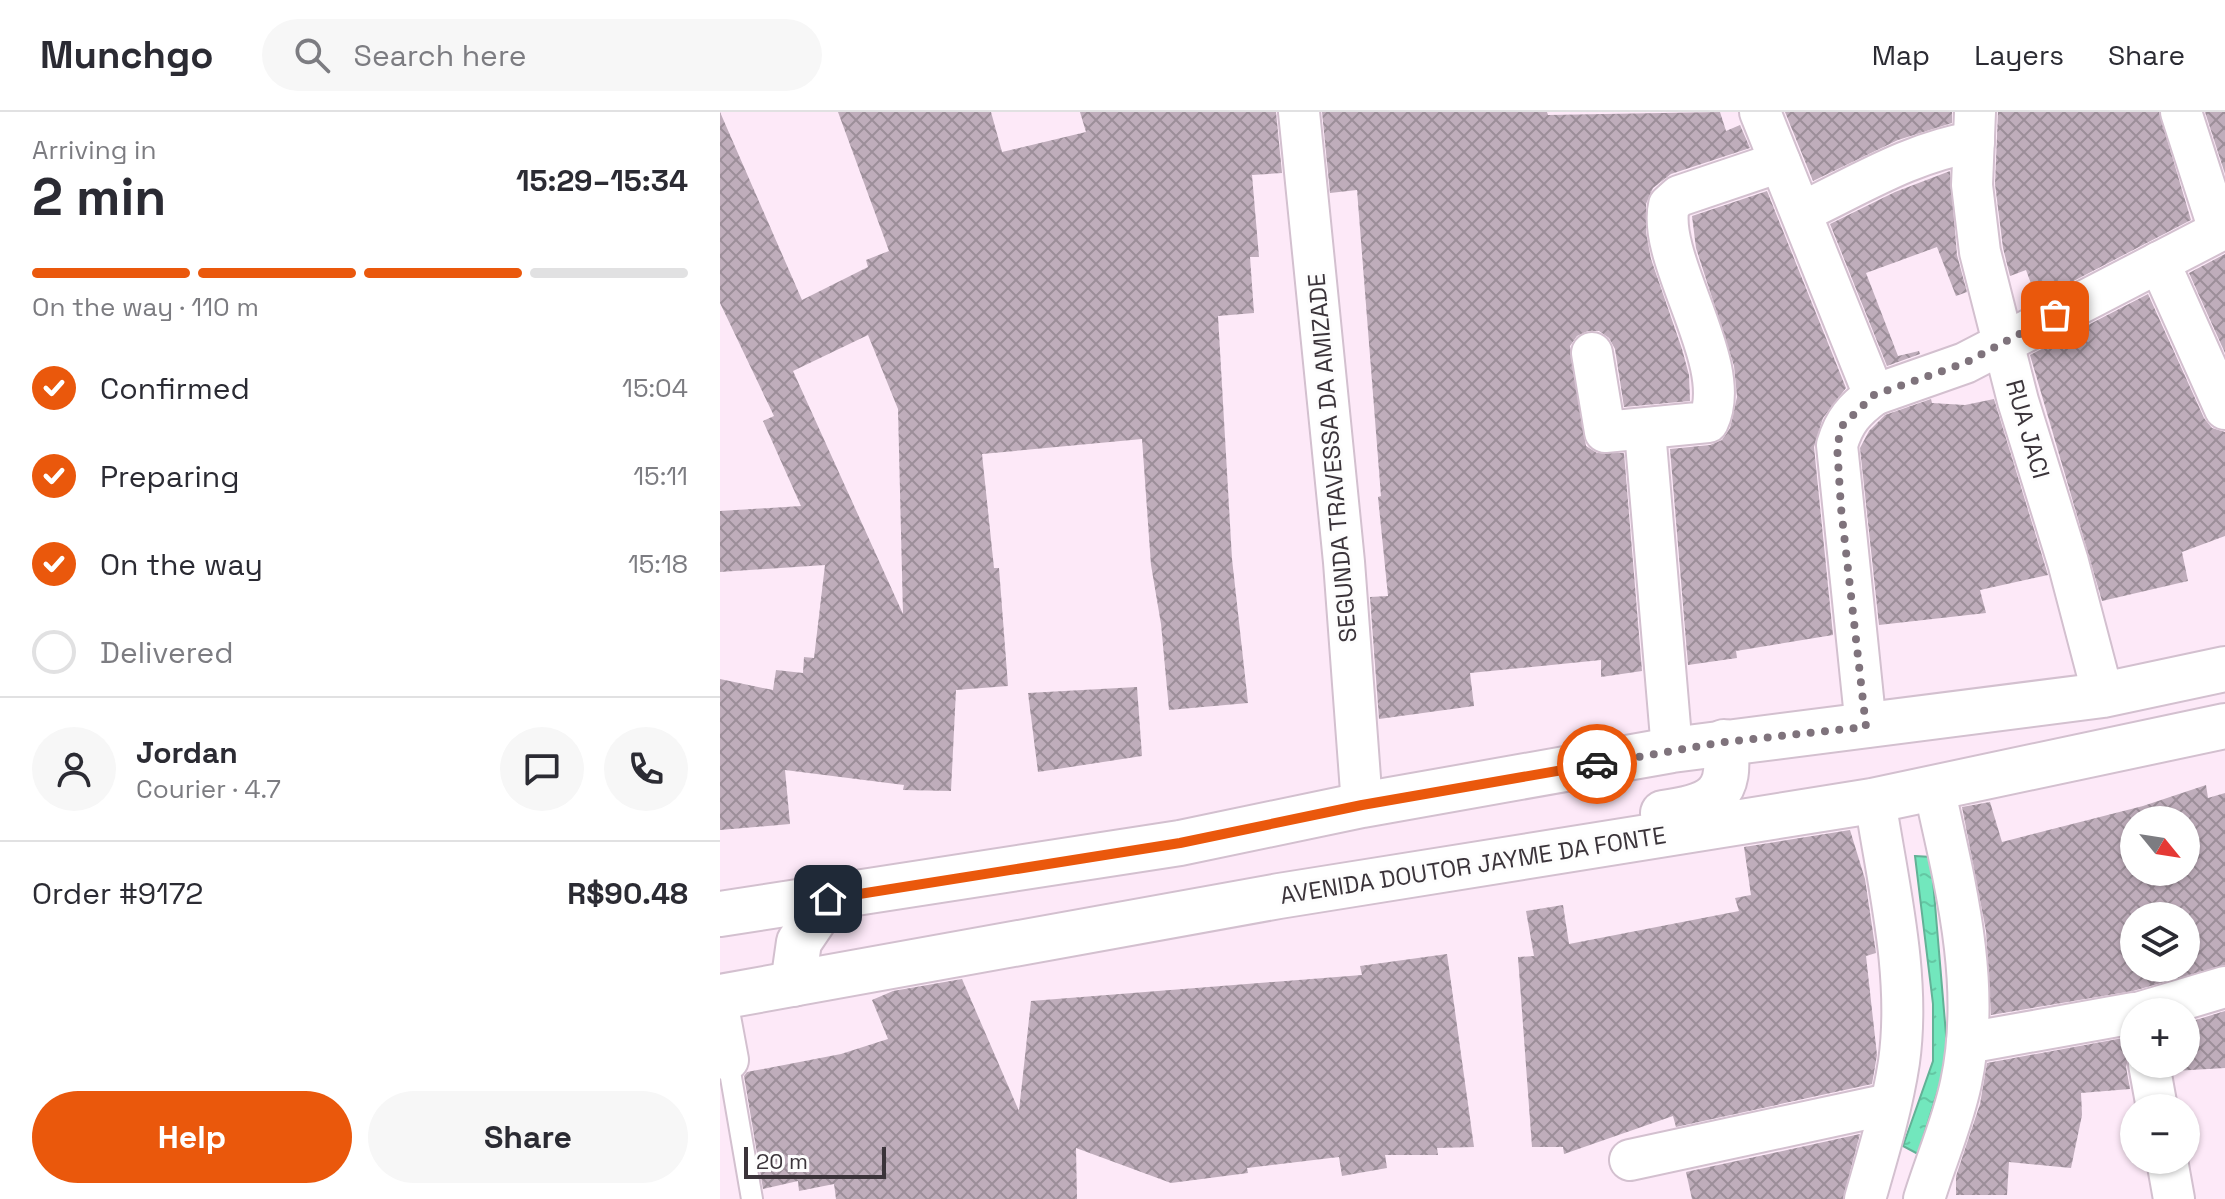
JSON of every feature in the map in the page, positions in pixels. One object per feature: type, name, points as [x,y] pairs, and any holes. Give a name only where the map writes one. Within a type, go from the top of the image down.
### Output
[{"type":"main road","points":[[720,914],[1180,843],[1362,805],[1672,750],[2103,695],[2225,669]]},
{"type":"main road","name":"AVENIDA DOUTOR JAYME DA FONTE","points":[[720,997],[1279,896],[1875,800],[2225,726]]},
{"type":"main road","points":[[1279,896],[1319,865],[1705,804],[1720,793],[1726,781],[1724,742]]},
{"type":"main road","points":[[793,984],[794,959],[799,942],[828,899]]},
{"type":"street","name":"SEGUNDA TRAVESSA DA AMIZADE","points":[[1299,112],[1344,562],[1362,805]]},
{"type":"street","points":[[1760,112],[1874,395]]},
{"type":"street","points":[[1866,727],[1837,445],[1843,425],[1874,395],[1965,363],[2105,287],[2222,229],[2181,112]]},
{"type":"street","points":[[1802,212],[1887,168],[1944,147],[1975,127]]},
{"type":"street","name":"RUA JACI","points":[[1975,127],[1972,185],[1980,252],[2006,343],[2018,401],[2068,562],[2103,695]]},
{"type":"street","points":[[1592,353],[1605,432],[1645,431],[1708,422],[1715,401],[1704,343],[1669,232],[1669,205],[1679,196],[1780,162]]},
{"type":"street","points":[[2159,262],[2225,409]]},
{"type":"street","points":[[1645,431],[1672,750]]},
{"type":"street","points":[[1881,1142],[1930,1180],[1961,1084],[1967,1043],[1961,910],[1934,788]]},
{"type":"street","points":[[1865,1199],[1899,1063],[1902,1015],[1897,945],[1875,800]]},
{"type":"street","points":[[2188,998],[2225,987]]},
{"type":"street","points":[[1967,1043],[2120,1016]]},
{"type":"street","points":[[720,1017],[728,1060]]},
{"type":"street","points":[[1630,1160],[1889,1104]]},
{"type":"street","points":[[2170,1174],[2174,1199]]},
{"type":"lane","points":[[728,1060],[752,1199]]},
{"type":"water","points":[[1915,856],[1931,857],[1948,1058],[1918,1154],[1903,1146],[1933,1061],[1933,1004]]},
{"type":"building","points":[[720,112],[802,300],[868,267],[866,260],[889,251],[838,112],[991,112],[1002,152],[1086,132],[1080,112],[1276,112],[1282,173],[1252,175],[1259,257],[1250,257],[1254,313],[1218,316],[1232,559],[1248,703],[1169,710],[1161,624],[1151,565],[1142,439],[982,454],[994,568],[999,568],[1008,686],[956,690],[951,791],[903,790],[904,785],[785,770],[790,824],[720,830],[720,679],[773,690],[776,670],[803,673],[804,657],[814,658],[825,565],[720,572],[720,511],[801,506],[763,421],[774,416],[720,303]],"holes":[[[868,335],[898,409],[903,614],[793,371]]]},
{"type":"building","points":[[1322,112],[1547,112],[1548,115],[1720,112],[1726,131],[1740,125],[1750,148],[1671,174],[1653,188],[1646,204],[1646,232],[1651,259],[1682,349],[1689,375],[1690,401],[1624,407],[1615,349],[1609,338],[1599,331],[1588,331],[1577,336],[1570,346],[1586,446],[1597,453],[1624,453],[1642,671],[1601,677],[1601,660],[1470,673],[1474,706],[1379,719],[1370,597],[1388,596],[1378,497],[1381,496],[1357,190],[1330,193]]},
{"type":"building","points":[[1785,112],[1952,112],[1952,123],[1898,140],[1813,181]]},
{"type":"building","points":[[1998,112],[2159,112],[2191,220],[2037,300],[2026,270],[2010,276],[2003,248],[1995,184]]},
{"type":"building","points":[[2205,112],[2225,112],[2225,174]]},
{"type":"building","points":[[1950,171],[1957,255],[1967,292],[1956,296],[1937,247],[1866,273],[1898,356],[1919,351],[1920,354],[1887,366],[1830,224],[1895,192]]},
{"type":"building","points":[[1767,191],[1846,388],[1823,418],[1814,447],[1833,635],[1736,651],[1737,658],[1688,665],[1670,449],[1710,445],[1722,440],[1730,428],[1737,397],[1734,366],[1696,248],[1692,216]]},
{"type":"building","points":[[2225,254],[2225,353],[2189,273]]},
{"type":"building","points":[[2148,294],[2204,418],[2212,428],[2225,432],[2225,536],[2182,552],[2188,581],[2102,601],[2030,355]]},
{"type":"building","points":[[1931,399],[1932,403],[1965,405],[1994,399],[2048,575],[1980,590],[1986,613],[1879,625],[1860,448],[1869,431],[1885,415]]},
{"type":"building","points":[[1137,687],[1142,756],[1038,772],[1028,693]]},
{"type":"building","points":[[2206,785],[2208,798],[2225,793],[2225,965],[2200,972],[2200,902],[2120,902],[2120,982],[2165,982],[2133,991],[1991,1015],[1986,931],[1962,807],[1990,802],[2002,842],[2120,812],[2120,886],[2200,886],[2200,806],[2143,806]]},
{"type":"building","points":[[1850,830],[1865,879],[1876,953],[1866,956],[1877,1055],[1872,1084],[1676,1127],[1673,1116],[1564,1154],[1563,1147],[1532,1147],[1518,957],[1534,956],[1526,911],[1563,905],[1569,944],[1739,911],[1735,898],[1751,895],[1744,847]]},
{"type":"building","points":[[1447,954],[1474,1147],[1437,1148],[1438,1155],[1385,1155],[1387,1168],[1342,1176],[1339,1157],[1247,1168],[1248,1173],[1171,1183],[1076,1148],[1077,1199],[836,1199],[834,1184],[799,1191],[798,1181],[763,1189],[744,1076],[747,1072],[841,1054],[888,1039],[872,1000],[893,991],[962,979],[1019,1111],[1031,1001],[1362,975],[1360,966]]},
{"type":"building","points":[[2225,1011],[2225,1068],[2200,1069],[2200,1019]]},
{"type":"building","points":[[2120,1039],[2120,1078],[2128,1078],[2130,1089],[2081,1093],[2082,1115],[2071,1168],[2009,1162],[2007,1195],[1956,1195],[1956,1176],[1980,1104],[1987,1063]]},
{"type":"building","points":[[1860,1134],[1843,1199],[1692,1199],[1686,1172]]},
{"type":"way so far","points":[[1597,764],[1724,742],[1866,727],[1841,508],[1837,445],[1843,425],[1854,410],[1874,395],[1965,363],[2055,315]]},
{"type":"route","points":[[828,899],[1180,843],[1362,805],[1597,764]]}]
